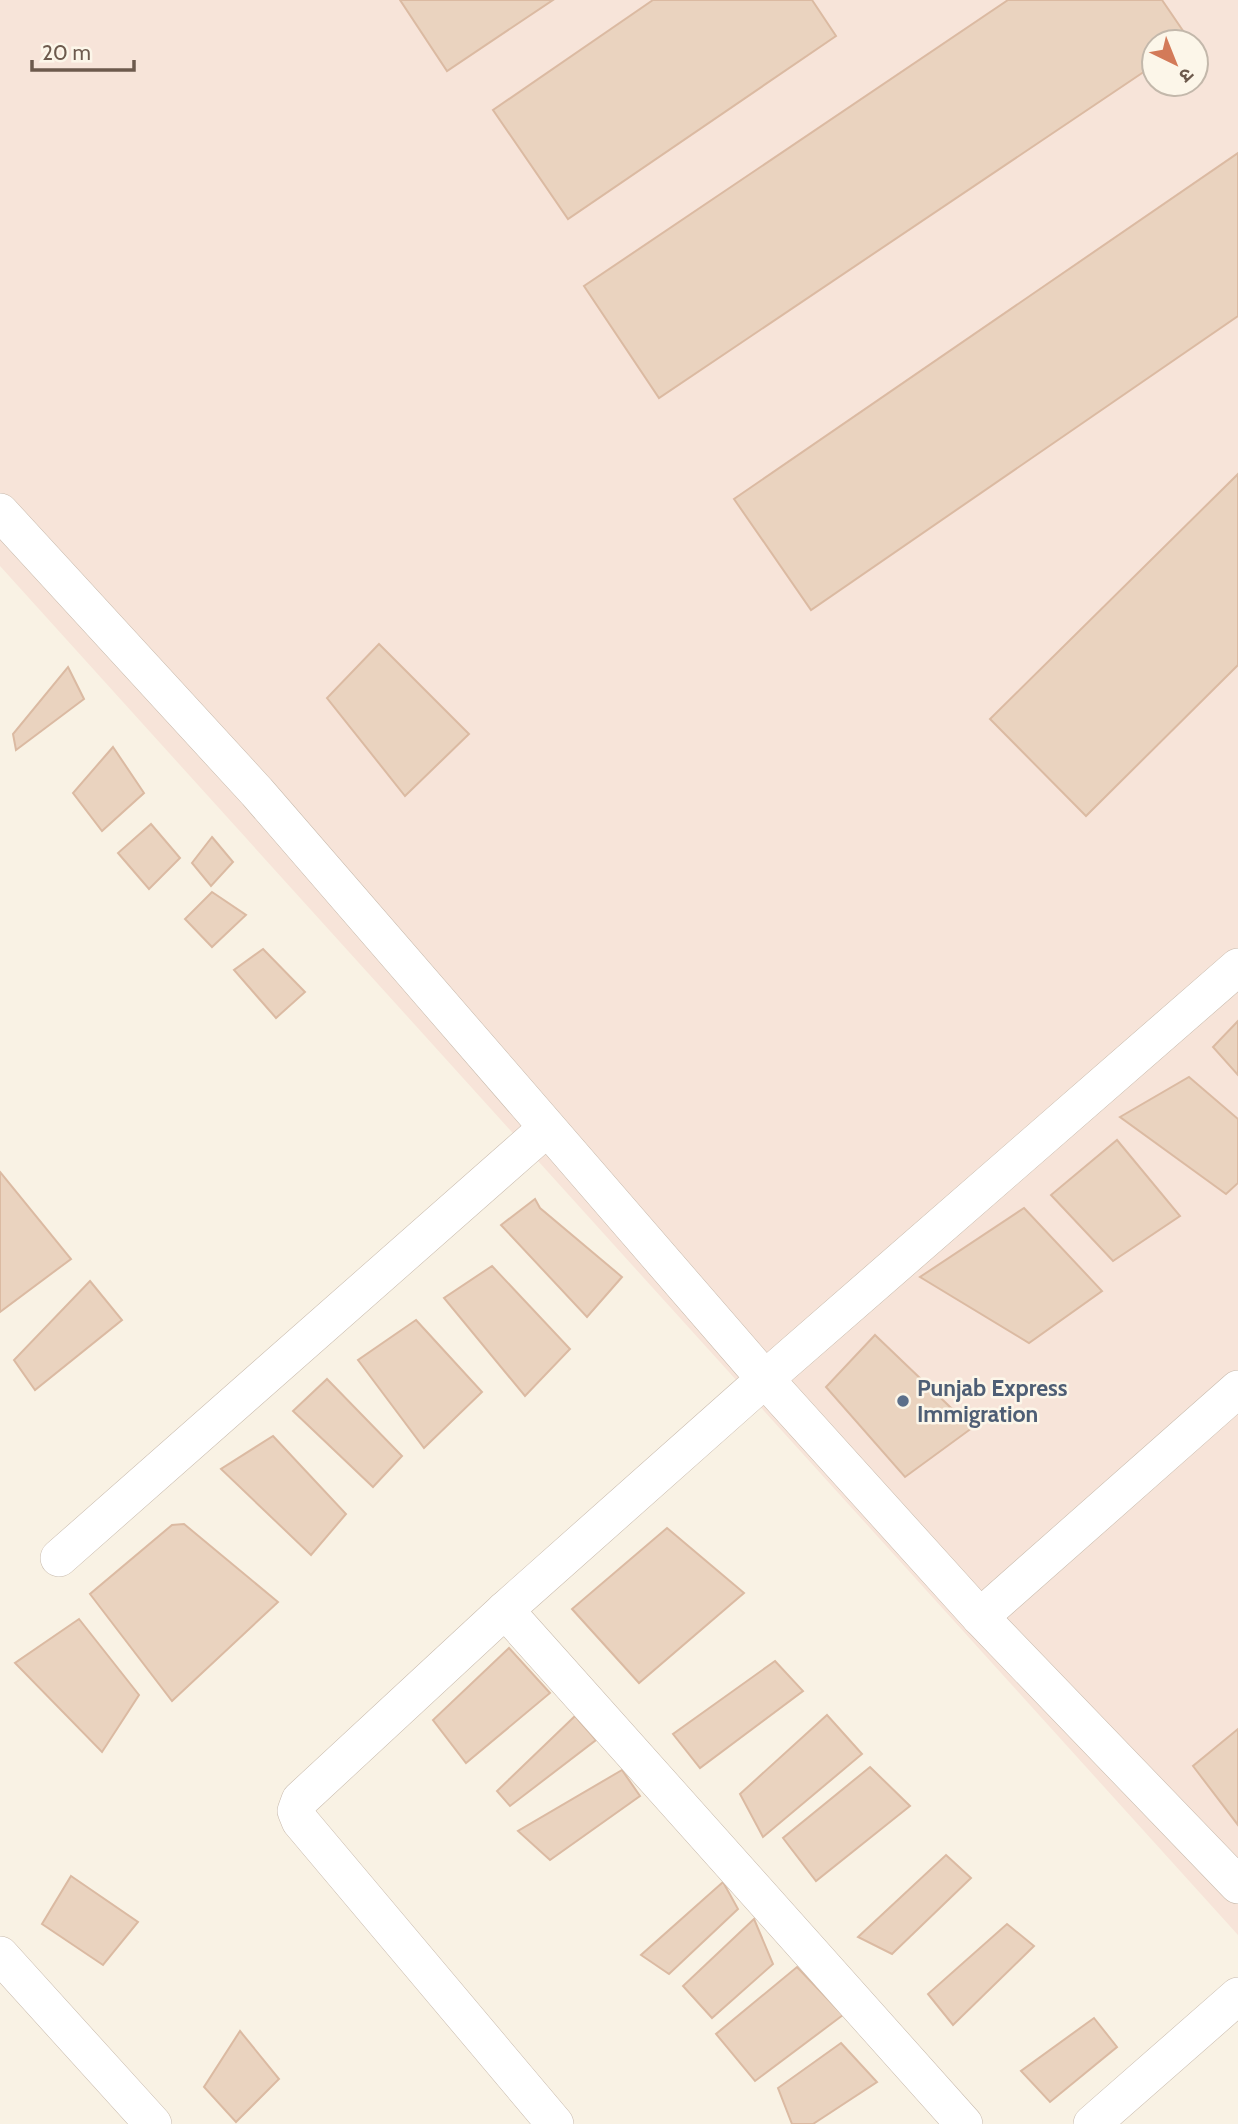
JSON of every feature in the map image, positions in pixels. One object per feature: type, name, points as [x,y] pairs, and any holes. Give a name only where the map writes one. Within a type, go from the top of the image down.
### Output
[{"type":"street","points":[[0,512],[257,792],[765,1379],[980,1617],[1238,1885]]},
{"type":"street","points":[[555,2124],[300,1821],[296,1811],[300,1800],[505,1610],[765,1379],[1238,967]]},
{"type":"street","points":[[59,1558],[547,1128]]},
{"type":"street","points":[[980,1617],[1238,1389]]},
{"type":"street","points":[[505,1610],[964,2124]]},
{"type":"street","points":[[0,1955],[153,2124]]},
{"type":"street","points":[[1093,2124],[1238,1996]]},
{"type":"shaded area","points":[[0,0],[1238,0],[1238,1935],[0,566]]},
{"type":"building","points":[[400,0],[553,0],[447,71]]},
{"type":"building","points":[[653,0],[812,0],[836,36],[568,219],[493,110]]},
{"type":"building","points":[[1008,0],[1162,0],[1181,28],[1140,28],[1140,74],[659,398],[584,286]]},
{"type":"building","points":[[1238,153],[1238,316],[811,610],[734,499]]},
{"type":"building","points":[[1238,474],[1238,665],[1086,816],[990,719]]},
{"type":"building","points":[[379,644],[469,734],[405,796],[327,698]]},
{"type":"building","points":[[68,667],[84,699],[16,750],[13,734]]},
{"type":"building","points":[[113,747],[144,793],[102,831],[73,793]]},
{"type":"building","points":[[151,824],[180,858],[149,889],[118,853]]},
{"type":"building","points":[[212,837],[233,862],[211,886],[192,863]]},
{"type":"building","points":[[212,892],[246,915],[212,947],[185,919]]},
{"type":"building","points":[[263,949],[305,992],[276,1018],[234,970]]},
{"type":"building","points":[[1238,1021],[1238,1075],[1213,1047]]},
{"type":"building","points":[[1189,1077],[1238,1119],[1238,1183],[1226,1194],[1120,1117]]},
{"type":"building","points":[[1117,1140],[1180,1216],[1113,1261],[1051,1195]]},
{"type":"building","points":[[0,1172],[71,1259],[0,1312]]},
{"type":"building","points":[[535,1199],[540,1208],[622,1277],[587,1317],[501,1225]]},
{"type":"building","points":[[1024,1208],[1102,1291],[1029,1343],[920,1277]]},
{"type":"building","points":[[492,1266],[570,1349],[525,1396],[444,1298]]},
{"type":"building","points":[[90,1281],[122,1320],[35,1390],[14,1360]]},
{"type":"building","points":[[416,1320],[482,1392],[424,1448],[358,1360]]},
{"type":"building","points":[[875,1335],[972,1428],[905,1477],[826,1387]]},
{"type":"building","points":[[327,1379],[402,1456],[373,1487],[293,1411]]},
{"type":"building","points":[[273,1436],[346,1514],[311,1555],[221,1469]]},
{"type":"building","points":[[184,1524],[278,1602],[172,1701],[90,1594],[172,1525]]},
{"type":"building","points":[[667,1528],[744,1593],[639,1683],[572,1609]]},
{"type":"building","points":[[79,1619],[139,1695],[102,1752],[15,1663]]},
{"type":"building","points":[[509,1648],[550,1693],[466,1763],[433,1720]]},
{"type":"building","points":[[775,1661],[803,1691],[700,1768],[673,1734]]},
{"type":"building","points":[[827,1715],[862,1754],[763,1837],[740,1794]]},
{"type":"building","points":[[575,1716],[596,1740],[510,1806],[497,1791]]},
{"type":"building","points":[[1238,1729],[1238,1825],[1193,1766]]},
{"type":"building","points":[[870,1767],[910,1806],[816,1881],[783,1838]]},
{"type":"building","points":[[622,1770],[640,1796],[550,1860],[518,1831]]},
{"type":"building","points":[[946,1855],[971,1878],[892,1954],[858,1937]]},
{"type":"building","points":[[71,1876],[138,1922],[103,1965],[42,1924]]},
{"type":"building","points":[[723,1882],[738,1909],[669,1974],[641,1955]]},
{"type":"building","points":[[754,1919],[773,1964],[712,2018],[683,1986]]},
{"type":"building","points":[[1007,1924],[1034,1946],[953,2025],[928,1994]]},
{"type":"building","points":[[797,1967],[843,2015],[755,2081],[716,2034]]},
{"type":"building","points":[[1094,2018],[1117,2047],[1050,2102],[1021,2071]]},
{"type":"building","points":[[240,2031],[279,2079],[236,2122],[204,2087]]},
{"type":"building","points":[[841,2043],[877,2082],[813,2124],[792,2124],[778,2088]]},
{"type":"place","name":"Punjab Express Immigration","points":[[903,1401]]}]
